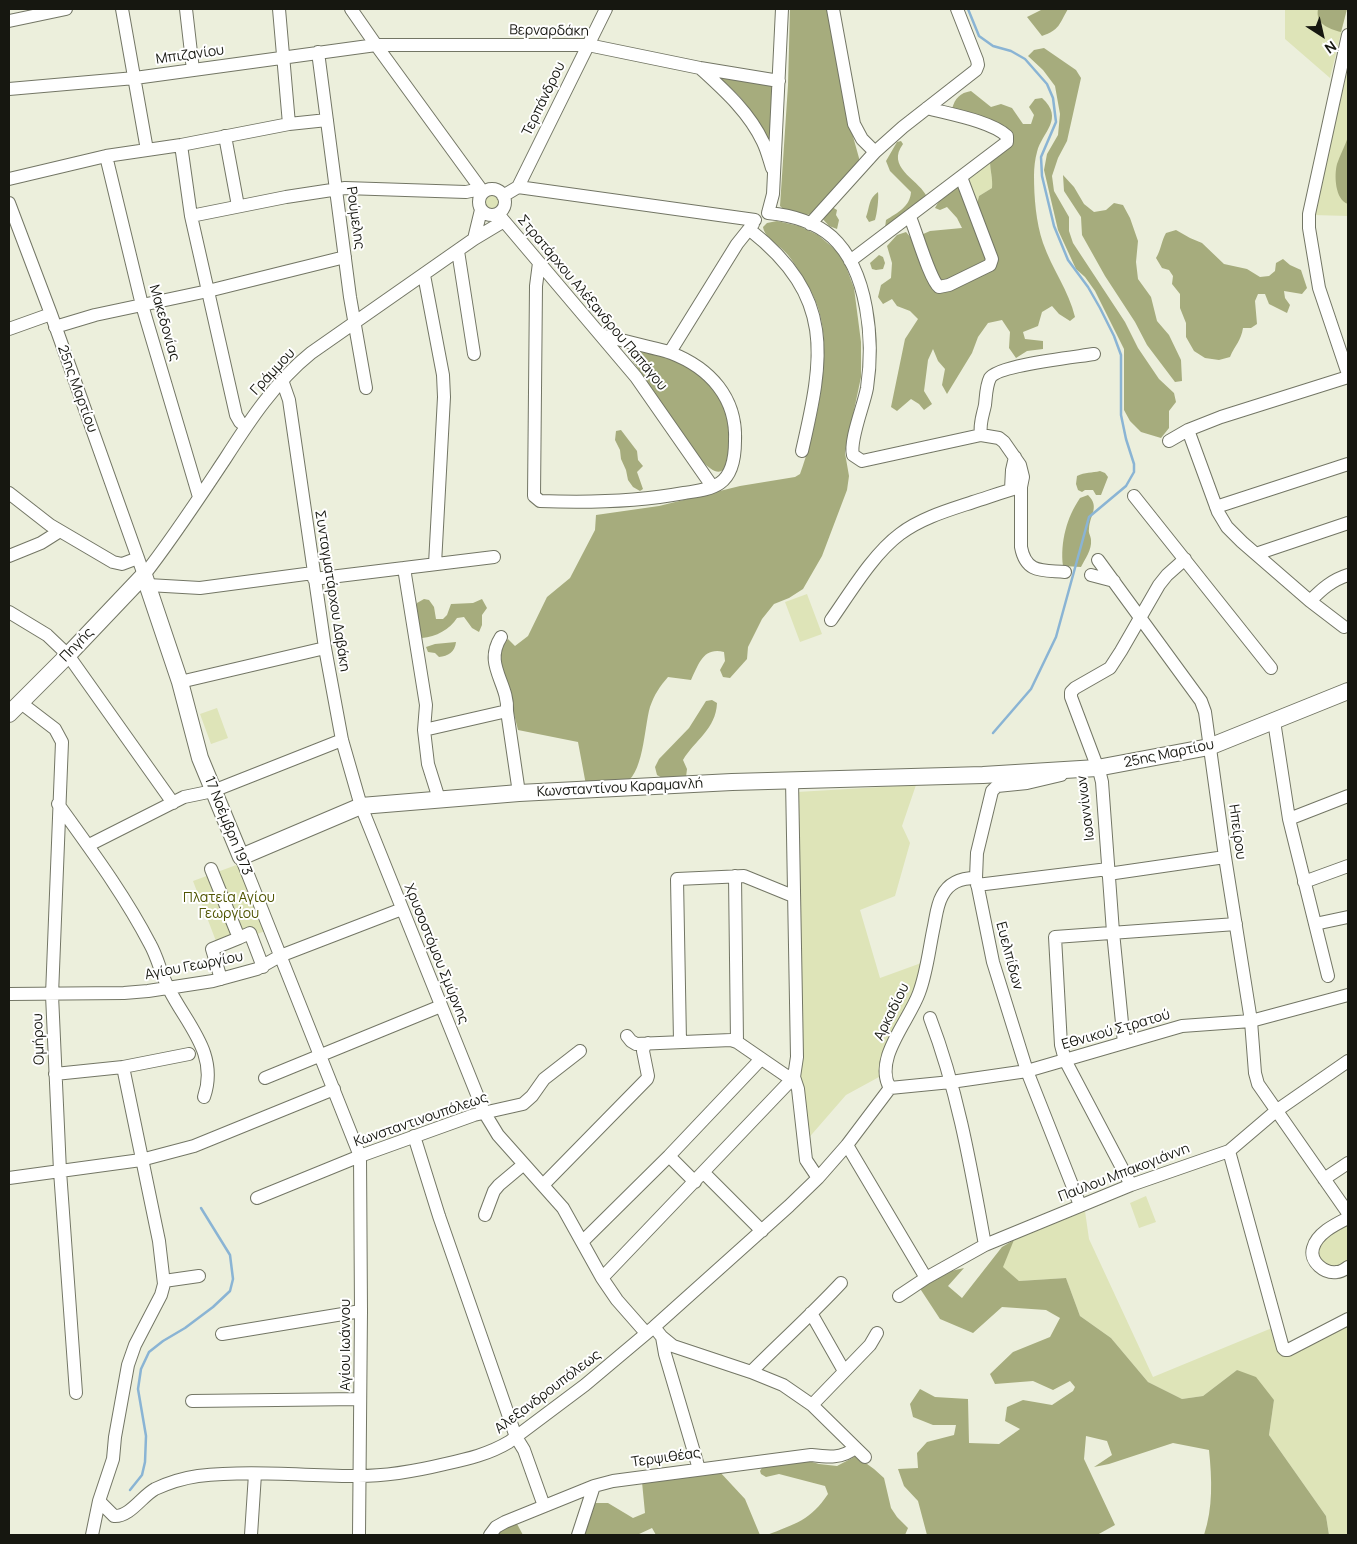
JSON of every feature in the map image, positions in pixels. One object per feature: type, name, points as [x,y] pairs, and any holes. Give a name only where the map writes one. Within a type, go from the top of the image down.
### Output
[{"type":"main road","name":"Πηγής","points":[[15,708],[126,594],[140,591],[148,585]]},
{"type":"main road","name":"17 Νοέμβρη 1973","points":[[148,585],[180,682],[200,758],[241,857]]},
{"type":"main road","name":"25ης Μαρτίου","points":[[1010,774],[1097,768],[1209,747],[1348,691]]},
{"type":"main road","name":"Κωνσταντίνου Καραμανλή","points":[[241,857],[361,806],[519,793],[732,782],[1010,774]]},
{"type":"street","points":[[9,21],[66,9]]},
{"type":"street","points":[[122,9],[146,150]]},
{"type":"street","points":[[186,9],[193,70]]},
{"type":"street","points":[[279,9],[289,124]]},
{"type":"street","points":[[351,9],[482,191]]},
{"type":"street","name":"Τερπάνδρου","points":[[504,196],[518,186],[606,9]]},
{"type":"street","points":[[670,352],[737,244],[752,225],[768,213],[773,194],[782,9]]},
{"type":"street","points":[[833,9],[854,124],[862,139],[875,152]]},
{"type":"street","points":[[810,224],[875,152],[972,74],[978,65],[957,9]]},
{"type":"street","points":[[1169,441],[1188,430],[1221,418],[1348,376],[1319,288],[1309,228],[1309,214],[1348,35]]},
{"type":"street","name":"Μπιζανίου","points":[[9,89],[135,78],[376,45]]},
{"type":"street","name":"Βερναρδάκη","points":[[376,45],[588,45],[700,68],[779,81]]},
{"type":"street","name":"Ρούμελης","points":[[318,52],[354,323],[366,388]]},
{"type":"street","points":[[700,68],[730,95],[750,121],[763,142],[774,172]]},
{"type":"street","points":[[850,261],[1004,145],[1008,138],[1004,133],[988,126],[928,108]]},
{"type":"street","points":[[9,179],[106,156],[289,124],[327,120]]},
{"type":"street","points":[[225,136],[238,206]]},
{"type":"street","points":[[181,144],[191,216],[236,415],[240,422],[246,426]]},
{"type":"street","name":"Μακεδονίας","points":[[106,156],[142,305],[200,497]]},
{"type":"street","points":[[910,217],[930,272],[939,286],[949,285],[990,265],[992,259],[961,177]]},
{"type":"street","points":[[518,186],[752,225],[790,269],[803,288],[815,321],[818,342],[816,377],[802,451]]},
{"type":"street","points":[[191,216],[238,206],[356,187],[466,192],[494,189],[504,196],[505,204],[501,218],[491,216],[481,210]]},
{"type":"street","points":[[474,239],[481,210],[478,201],[482,191]]},
{"type":"street","name":"25ης Μαρτίου","points":[[9,203],[11,218],[51,314],[148,585]]},
{"type":"street","points":[[768,213],[788,216],[810,224],[831,236],[850,261],[861,289],[867,312],[869,354],[867,388],[852,443],[853,454],[862,460],[981,435],[999,438],[1015,457],[1022,471],[1016,488],[1023,556],[1031,567],[1038,570],[1065,572]]},
{"type":"street","name":"Γράμμου","points":[[148,585],[200,497],[246,426],[294,367],[311,353],[458,251],[501,218]]},
{"type":"street","name":"Στρατάρχου Αλέξανδρου Παπάγου","points":[[501,218],[601,335],[650,396],[712,486]]},
{"type":"street","points":[[458,251],[474,354]]},
{"type":"street","points":[[55,327],[95,315],[208,291],[345,257]]},
{"type":"street","points":[[539,263],[536,286],[534,496],[540,501],[618,502],[665,497],[704,490],[720,483],[726,477],[733,461],[735,424],[728,401],[717,383],[700,368],[670,352],[601,335]]},
{"type":"street","points":[[424,274],[443,375],[444,397],[435,564]]},
{"type":"street","points":[[9,329],[51,314]]},
{"type":"street","points":[[981,435],[980,427],[988,384],[990,378],[995,373],[1010,368],[1094,354]]},
{"type":"street","name":"Συνταγματάρχου Δαβάκη","points":[[282,380],[288,400],[325,648],[342,740],[361,806]]},
{"type":"street","points":[[1188,430],[1216,507],[1227,527],[1310,601],[1344,626]]},
{"type":"street","points":[[1216,507],[1348,464]]},
{"type":"street","points":[[831,620],[861,578],[886,547],[900,534],[929,518],[1016,488]]},
{"type":"street","points":[[9,493],[36,515],[60,531],[118,564],[127,563],[138,558]]},
{"type":"street","points":[[1134,496],[1271,668]]},
{"type":"street","points":[[1256,554],[1348,522]]},
{"type":"street","points":[[9,556],[41,543],[60,531]]},
{"type":"street","points":[[148,585],[200,588],[404,568],[494,557]]},
{"type":"street","name":"Ιωαννίνων","points":[[1124,1043],[1113,932],[1102,782],[1071,697],[1071,692],[1110,668],[1162,581],[1184,559]]},
{"type":"street","name":"Ηπείρου","points":[[1098,560],[1201,701],[1205,712],[1251,1021],[1258,1084],[1348,1213]]},
{"type":"street","points":[[404,568],[426,705],[424,730],[428,764],[439,799]]},
{"type":"street","points":[[1091,575],[1114,580]]},
{"type":"street","points":[[1310,601],[1323,587],[1338,578],[1348,575]]},
{"type":"street","points":[[9,612],[47,635],[68,655],[173,803]]},
{"type":"street","points":[[501,637],[496,645],[494,657],[496,669],[508,703],[507,712],[519,793]]},
{"type":"street","points":[[180,682],[325,648]]},
{"type":"street","name":"Ομήρου","points":[[15,708],[46,722],[59,735],[62,742],[58,804],[59,838],[52,995],[60,1171],[76,1393]]},
{"type":"street","points":[[424,730],[507,712]]},
{"type":"street","points":[[1274,721],[1289,819],[1328,976]]},
{"type":"street","points":[[89,845],[191,794],[213,791],[342,740]]},
{"type":"street","name":"Ευελπίδων","points":[[1074,770],[1044,780],[997,786],[990,796],[977,853],[977,881],[993,962],[1027,1071],[1080,1205]]},
{"type":"street","points":[[792,780],[797,1057],[794,1077],[798,1089],[806,1160],[818,1178],[847,1145],[890,1088]]},
{"type":"street","points":[[1289,819],[1348,796]]},
{"type":"street","points":[[58,804],[127,901],[157,956],[168,988],[198,1038],[208,1064],[209,1084],[204,1097]]},
{"type":"street","name":"Χρυσοστόμου Σμύρνης","points":[[361,806],[484,1112],[498,1135],[563,1208],[602,1278],[617,1300],[650,1330],[662,1337]]},
{"type":"street","points":[[59,838],[71,832],[80,834]]},
{"type":"street","name":"Αρκαδίου","points":[[890,1088],[885,1072],[888,1056],[895,1038],[919,994],[941,897],[947,888],[955,882],[963,878],[977,881],[1108,871],[1225,856]]},
{"type":"street","name":"17 Νοέμβρη 1973","points":[[241,857],[360,1156]]},
{"type":"street","points":[[1304,882],[1348,866]]},
{"type":"street","points":[[211,869],[239,938]]},
{"type":"street","points":[[735,876],[737,1042]]},
{"type":"street","points":[[680,1041],[677,879],[744,876],[793,896]]},
{"type":"street","name":"Αγίου Γεωργίου","points":[[9,994],[52,995],[124,992],[168,988],[221,978],[263,967],[280,956],[402,909]]},
{"type":"street","points":[[1315,924],[1348,917]]},
{"type":"street","points":[[1130,1185],[1065,1060],[1061,1045],[1054,937],[1236,924]]},
{"type":"street","points":[[221,978],[212,949],[250,933],[263,967]]},
{"type":"street","points":[[256,949],[275,941]]},
{"type":"street","name":"Εθνικού Στρατού","points":[[890,1088],[951,1082],[1027,1071],[1182,1026],[1251,1021],[1348,995]]},
{"type":"street","points":[[265,1078],[441,1006]]},
{"type":"street","points":[[930,1018],[951,1082],[985,1245]]},
{"type":"street","points":[[627,1036],[630,1041],[636,1044],[730,1040],[737,1042],[785,1076],[794,1077]]},
{"type":"street","points":[[543,1185],[647,1079],[644,1047],[648,1043]]},
{"type":"street","name":"Κωνσταντινουπόλεως","points":[[257,1198],[414,1136],[484,1112],[523,1104],[532,1096],[544,1079],[580,1051]]},
{"type":"street","points":[[55,1074],[123,1067],[189,1054]]},
{"type":"street","points":[[582,1242],[669,1156],[761,1059]]},
{"type":"street","name":"Παύλου Μπακογιάννη","points":[[899,1296],[926,1278],[985,1245],[1130,1185],[1228,1151],[1276,1111],[1348,1060]]},
{"type":"street","points":[[96,1534],[100,1501],[113,1459],[128,1365],[135,1345],[161,1294],[164,1281],[159,1241],[123,1067]]},
{"type":"street","points":[[602,1278],[794,1077]]},
{"type":"street","points":[[9,1178],[142,1160],[207,1142],[334,1089]]},
{"type":"street","points":[[414,1136],[439,1216],[516,1437],[524,1450],[544,1506]]},
{"type":"street","points":[[847,1145],[926,1278]]},
{"type":"street","points":[[1228,1151],[1283,1348],[1288,1350],[1348,1319]]},
{"type":"street","name":"Αγίου Ιωάννου","points":[[360,1156],[360,1535]]},
{"type":"street","points":[[669,1156],[700,1177],[762,1231]]},
{"type":"street","points":[[1324,1179],[1348,1163]]},
{"type":"street","points":[[485,1214],[494,1191],[524,1164]]},
{"type":"street","name":"Αλεξανδρουπόλεως","points":[[100,1501],[114,1516],[119,1517],[152,1490],[198,1476],[255,1474],[360,1476],[396,1474],[472,1458],[498,1448],[516,1437],[585,1385],[762,1231],[818,1178]]},
{"type":"street","points":[[1348,1218],[1326,1231],[1313,1248],[1312,1256],[1316,1264],[1327,1271],[1338,1272],[1348,1267]]},
{"type":"street","points":[[164,1281],[199,1276]]},
{"type":"street","points":[[751,1372],[841,1283]]},
{"type":"street","points":[[222,1334],[361,1311]]},
{"type":"street","points":[[811,1314],[844,1371]]},
{"type":"street","points":[[812,1405],[870,1345],[877,1333]]},
{"type":"street","points":[[662,1337],[673,1346],[751,1372],[783,1385],[812,1405],[865,1457]]},
{"type":"street","points":[[662,1337],[665,1354],[699,1469]]},
{"type":"street","points":[[192,1401],[360,1399]]},
{"type":"street","name":"Τερψιθέας","points":[[490,1535],[496,1527],[505,1522],[594,1486],[614,1481],[811,1455],[842,1456],[855,1448]]},
{"type":"street","points":[[251,1535],[255,1474]]},
{"type":"street","points":[[578,1535],[594,1486]]},
{"type":"green space","points":[[790,9],[829,9],[849,122],[859,158],[859,164],[816,213],[806,215],[792,214],[780,206],[788,85]]},
{"type":"green space","points":[[1043,9],[1068,9],[1056,29],[1042,36],[1027,17]]},
{"type":"green space","points":[[1285,9],[1347,9],[1330,78],[1285,39]]},
{"type":"green space","points":[[1318,9],[1347,9],[1341,32],[1321,22]]},
{"type":"green space","points":[[1044,48],[1076,70],[1081,78],[1067,141],[1058,158],[1052,176],[1054,191],[1069,217],[1069,231],[1073,243],[1125,322],[1138,348],[1159,379],[1174,393],[1176,402],[1169,411],[1169,428],[1161,438],[1141,432],[1130,421],[1124,410],[1124,349],[1095,291],[1085,277],[1076,269],[1058,230],[1044,170],[1047,154],[1058,135],[1060,114],[1055,86],[1043,70],[1028,56],[1034,50]]},
{"type":"green space","points":[[1348,68],[1348,216],[1313,215]]},
{"type":"green space","points":[[717,76],[767,83],[773,87],[773,139],[769,144],[748,106]]},
{"type":"green space","points":[[971,91],[991,107],[1001,104],[1012,108],[1023,124],[1031,124],[1034,115],[1029,107],[1035,99],[1042,98],[1052,112],[1050,125],[1036,155],[1034,184],[1036,210],[1043,243],[1069,298],[1075,317],[1070,321],[1059,314],[1052,306],[1042,312],[1038,326],[1023,332],[1025,339],[1043,341],[1043,349],[1027,351],[1016,358],[1009,348],[1010,332],[1002,320],[988,323],[978,337],[972,353],[947,394],[942,385],[945,369],[938,361],[933,349],[928,360],[924,391],[932,404],[924,410],[911,399],[897,411],[891,407],[905,339],[918,319],[910,311],[897,306],[892,299],[883,304],[878,297],[881,285],[891,278],[892,263],[887,246],[897,235],[906,232],[912,239],[930,231],[962,228],[957,218],[947,207],[940,210],[935,208],[945,195],[951,190],[960,187],[976,208],[979,196],[992,188],[990,161],[1013,136],[1005,126],[952,109],[959,97]]},
{"type":"green space","points":[[1348,137],[1348,204],[1340,198],[1336,187],[1336,174],[1337,164]]},
{"type":"green space","points":[[901,141],[903,144],[898,159],[900,166],[926,195],[923,200],[885,228],[886,220],[906,206],[911,192],[890,171],[886,161],[897,142]]},
{"type":"green space","points":[[990,161],[992,188],[979,196],[976,208],[965,180]]},
{"type":"green space","points":[[1063,175],[1074,187],[1084,204],[1094,212],[1106,210],[1114,203],[1123,205],[1138,241],[1136,262],[1138,279],[1151,297],[1157,321],[1169,335],[1181,360],[1182,381],[1175,382],[1147,345],[1135,322],[1105,276],[1082,235],[1081,217],[1064,191]]},
{"type":"green space","points":[[878,192],[875,220],[869,222],[866,217],[870,203],[872,197]]},
{"type":"green space","points":[[489,196],[495,196],[499,203],[495,210],[489,210],[485,206],[485,200]]},
{"type":"green space","points":[[832,207],[837,210],[836,215],[839,220],[837,229],[829,226],[821,217]]},
{"type":"green space","points":[[777,221],[799,226],[818,235],[837,251],[845,264],[854,288],[861,342],[861,377],[845,453],[849,476],[847,490],[822,556],[803,589],[789,598],[774,604],[762,619],[748,647],[747,659],[730,678],[723,677],[720,670],[725,661],[724,652],[711,652],[706,654],[699,663],[691,680],[668,677],[662,684],[650,707],[639,762],[629,780],[619,786],[586,785],[578,742],[518,730],[500,658],[502,647],[508,639],[515,646],[528,636],[547,597],[570,578],[595,530],[596,515],[659,506],[740,486],[795,477],[800,474],[811,439],[820,398],[823,376],[824,336],[818,307],[808,285],[785,251],[764,231],[763,227],[767,223]]},
{"type":"green space","points":[[1176,230],[1202,243],[1224,264],[1247,269],[1260,277],[1269,276],[1275,271],[1276,263],[1283,259],[1301,270],[1307,288],[1302,294],[1284,291],[1285,298],[1290,305],[1287,313],[1269,304],[1265,294],[1258,294],[1255,301],[1257,324],[1251,328],[1243,328],[1230,357],[1219,360],[1205,358],[1194,351],[1186,337],[1186,323],[1180,308],[1180,294],[1172,284],[1173,276],[1169,270],[1162,268],[1156,258],[1166,233]]},
{"type":"green space","points":[[879,255],[883,257],[885,263],[883,269],[872,269],[870,263]]},
{"type":"green space","points":[[632,349],[686,364],[701,374],[715,388],[727,414],[731,429],[729,455],[725,468],[722,471],[713,470],[700,459],[630,357],[629,352]]},
{"type":"green space","points":[[621,430],[637,451],[638,460],[643,466],[637,472],[643,489],[640,491],[633,487],[628,480],[620,450],[615,440],[616,431]]},
{"type":"green space","points":[[1100,471],[1108,477],[1101,495],[1096,495],[1093,490],[1082,492],[1078,490],[1076,484],[1077,476]]},
{"type":"green space","points":[[1088,495],[1092,499],[1094,507],[1089,530],[1091,544],[1089,551],[1081,567],[1063,566],[1064,539],[1071,513],[1080,498]]},
{"type":"green space","points":[[807,594],[822,634],[800,642],[785,602]]},
{"type":"green space","points":[[424,599],[429,600],[434,607],[436,619],[443,619],[447,615],[451,604],[473,603],[482,599],[487,608],[482,615],[482,625],[479,632],[472,628],[464,617],[457,618],[451,626],[437,634],[422,638],[418,625],[417,603]]},
{"type":"green space","points":[[456,642],[453,651],[439,657],[435,653],[428,652],[426,647],[435,644]]},
{"type":"green space","points":[[712,700],[717,703],[713,720],[683,760],[687,769],[686,777],[664,779],[657,775],[655,767],[659,759],[689,728],[706,701]]},
{"type":"green space","points":[[217,708],[228,738],[211,744],[200,714]]},
{"type":"green space","points":[[916,785],[902,826],[910,843],[895,896],[860,910],[880,978],[924,962],[911,1000],[887,1042],[879,1077],[846,1095],[806,1141],[800,1087],[797,792]]},
{"type":"green space","name":"Πλατεία Αγίου Γεωργίου","points":[[239,864],[265,931],[219,949],[193,881]]},
{"type":"green space","points":[[1146,1196],[1156,1222],[1139,1228],[1130,1203]]},
{"type":"green space","points":[[1085,1211],[1089,1239],[1153,1377],[1272,1328],[1281,1356],[1348,1322],[1348,1535],[1329,1535],[1326,1516],[1269,1435],[1274,1400],[1237,1370],[1203,1396],[1182,1399],[1148,1382],[1111,1338],[1080,1316],[1066,1278],[1019,1281],[1002,1267],[1014,1240]]},
{"type":"green space","points":[[1344,1226],[1348,1226],[1348,1264],[1326,1268],[1316,1253],[1325,1237]]},
{"type":"green space","points":[[1014,1240],[1003,1267],[1019,1281],[1066,1278],[1080,1316],[1111,1338],[1148,1382],[1182,1399],[1203,1396],[1237,1370],[1256,1377],[1274,1400],[1269,1435],[1326,1516],[1329,1535],[1204,1535],[1211,1493],[1209,1450],[1173,1443],[1094,1467],[1112,1455],[1107,1441],[1086,1436],[1084,1459],[1115,1525],[1097,1535],[927,1535],[918,1501],[904,1486],[898,1469],[918,1468],[917,1453],[927,1442],[954,1435],[956,1425],[933,1425],[913,1417],[910,1404],[920,1389],[935,1397],[968,1399],[969,1443],[999,1444],[1020,1429],[1005,1421],[1007,1407],[1023,1400],[1052,1405],[1073,1391],[1075,1387],[1070,1381],[1053,1390],[1033,1381],[995,1384],[990,1374],[1013,1352],[1050,1337],[1060,1318],[1046,1310],[1002,1307],[973,1333],[940,1319],[919,1287],[951,1271],[964,1268],[948,1286],[962,1298],[1002,1247]]},
{"type":"green space","points":[[856,1456],[884,1478],[891,1508],[908,1528],[905,1535],[767,1535],[802,1520],[822,1503],[828,1494],[825,1486],[779,1474],[766,1477],[760,1471],[765,1463],[802,1459],[819,1464],[837,1466]]},
{"type":"green space","points":[[719,1471],[745,1499],[760,1535],[656,1535],[652,1528],[637,1535],[583,1535],[593,1503],[608,1503],[633,1518],[645,1513],[642,1482]]},
{"type":"green space","points":[[516,1522],[523,1535],[498,1535],[497,1531]]},
{"type":"waterway","points":[[968,9],[979,36],[993,46],[1011,51],[1025,59],[1047,84],[1053,98],[1056,122],[1041,157],[1042,176],[1054,226],[1068,260],[1088,287],[1100,308],[1121,355],[1121,415],[1134,464],[1134,472],[1126,486],[1089,517],[1056,637],[1031,689],[993,733]]},
{"type":"waterway","points":[[130,1490],[142,1475],[145,1462],[146,1436],[138,1389],[141,1369],[149,1352],[213,1307],[230,1291],[233,1279],[230,1255],[201,1208]]}]
